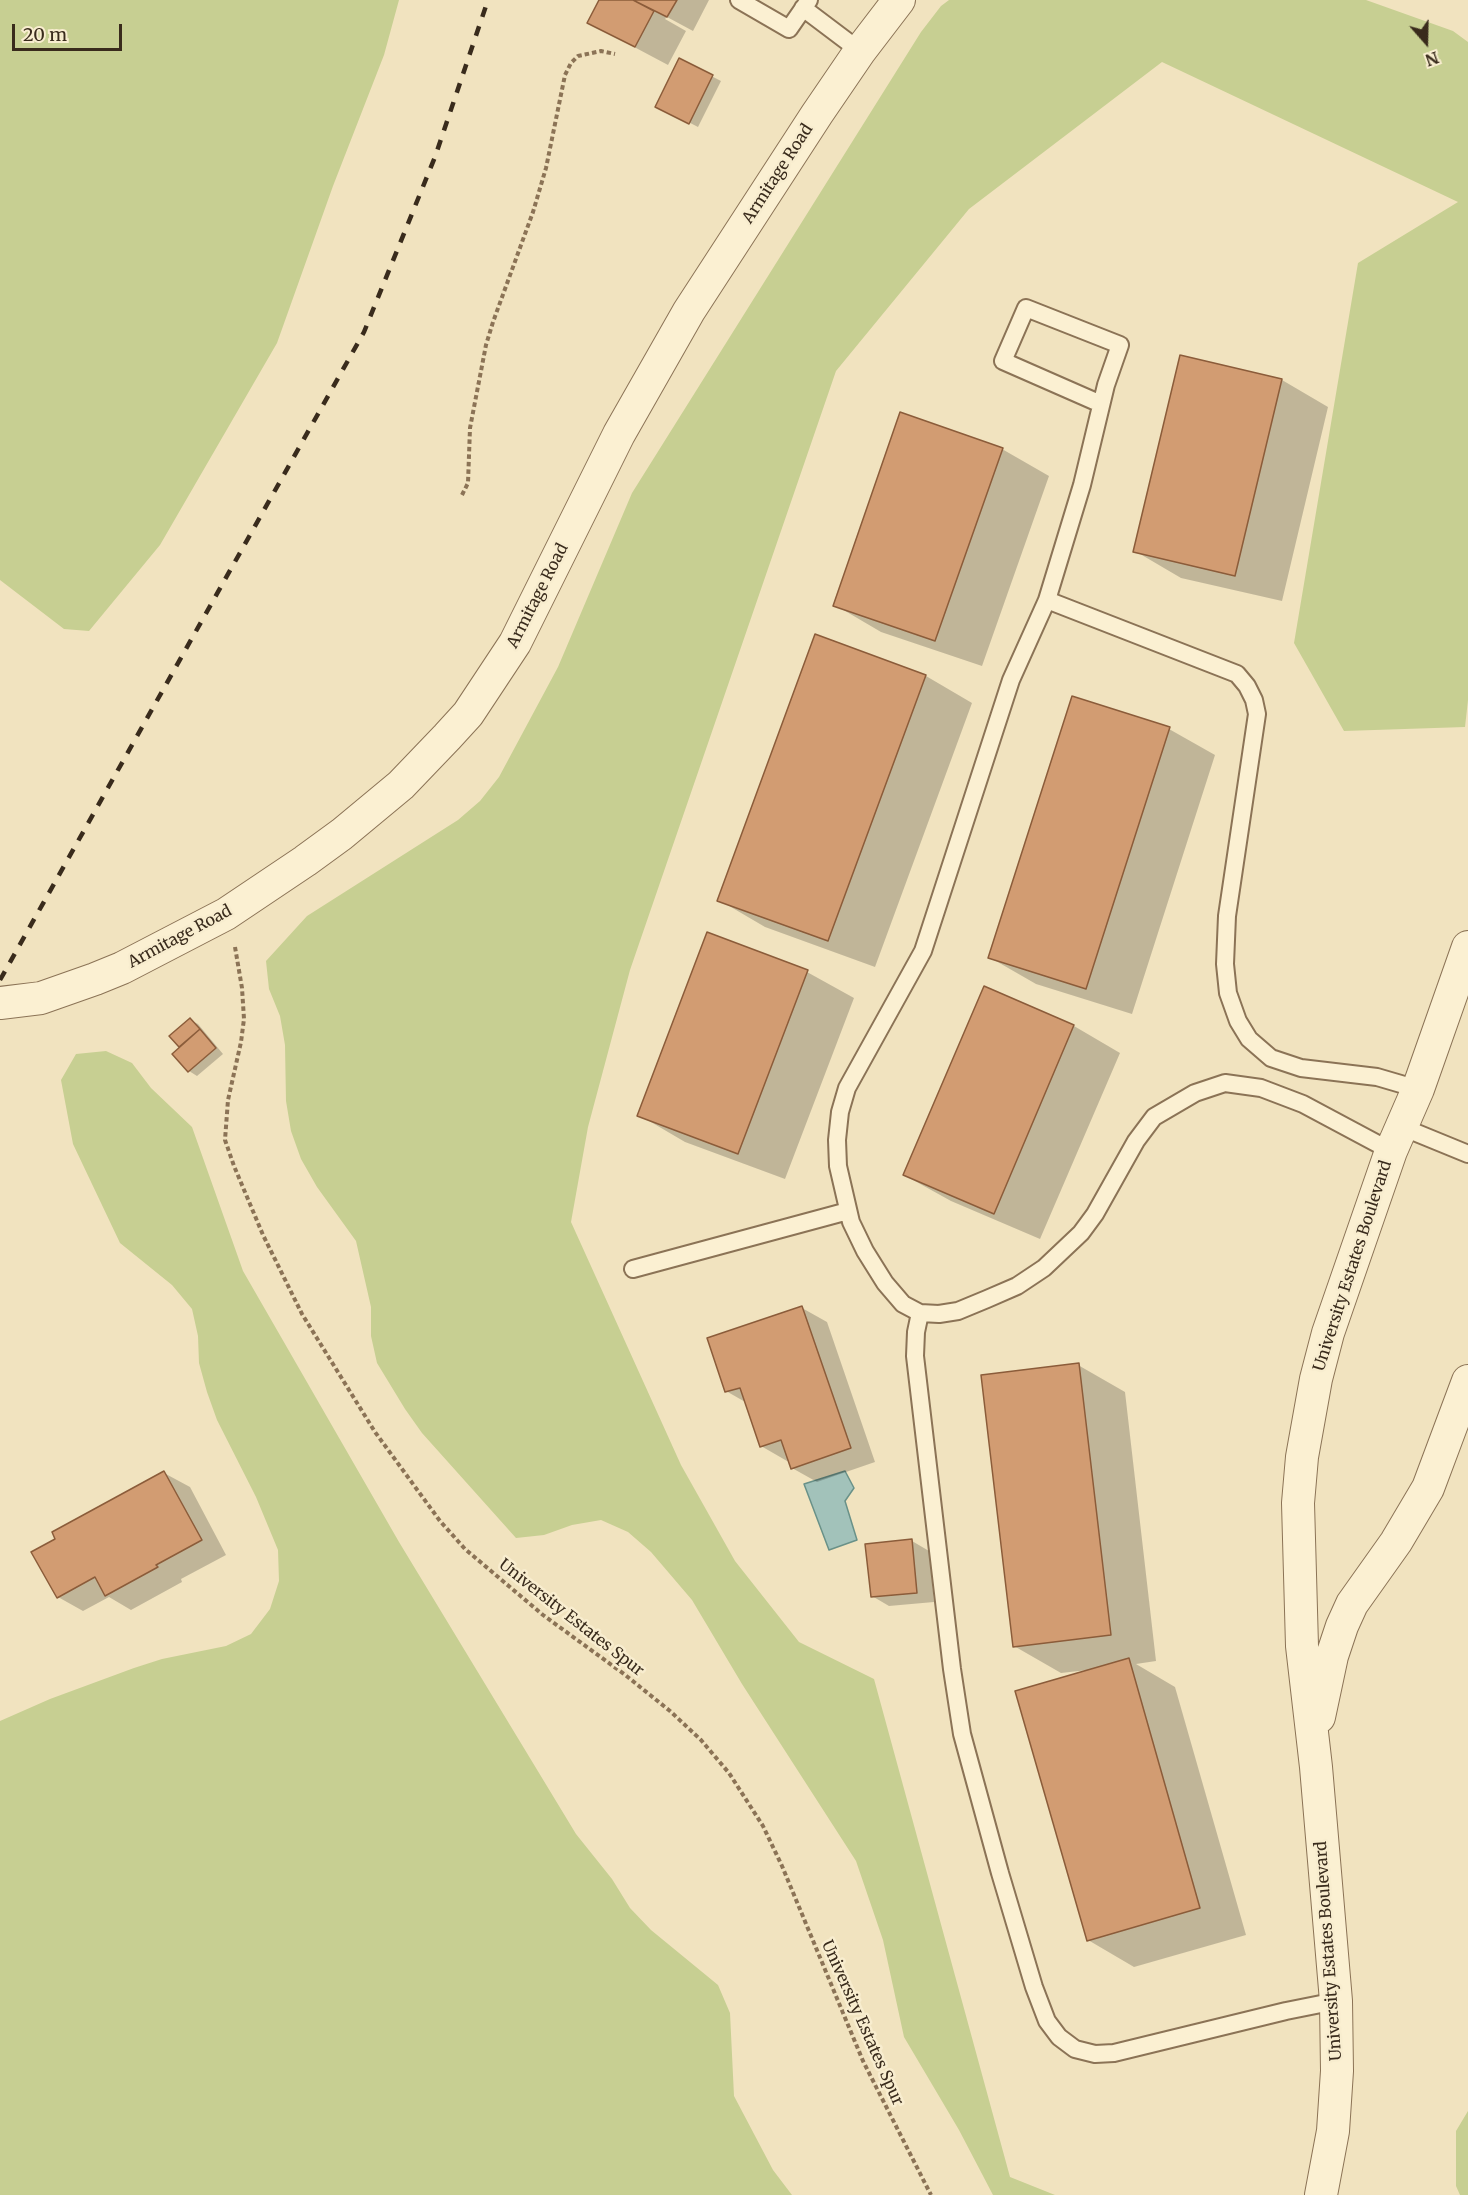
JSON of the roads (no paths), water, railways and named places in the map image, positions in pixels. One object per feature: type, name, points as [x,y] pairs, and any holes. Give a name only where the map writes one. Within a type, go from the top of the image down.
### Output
[{"type":"street","name":"Armitage Road","points":[[0,1003],[41,998],[122,968],[226,914],[305,861],[401,785],[468,714],[515,643],[619,434],[689,311],[860,51],[899,0]]},
{"type":"street","name":"University Estates Boulevard","points":[[1321,2195],[1333,2131],[1337,2071],[1336,2001],[1313,1741],[1302,1646],[1298,1503],[1302,1457],[1310,1409],[1328,1333],[1468,947]]},
{"type":"street","name":"University Estates Boulevard","points":[[1313,1741],[1332,1656],[1342,1626],[1352,1604],[1396,1542],[1428,1488],[1468,1381]]},
{"type":"lane","points":[[739,0],[789,29],[806,4],[860,51]]},
{"type":"lane","points":[[1101,404],[1003,361],[1026,308],[1120,345],[1101,404],[1082,485],[1047,600],[1011,680],[923,951],[847,1088],[840,1112],[837,1140],[838,1166],[851,1222],[865,1251],[885,1283],[903,1304],[920,1313],[939,1314],[958,1311],[1017,1286],[1044,1268],[1081,1233],[1095,1214],[1136,1141],[1154,1117],[1173,1104],[1225,1083],[1261,1088],[1397,1139],[1468,1154]]},
{"type":"lane","points":[[1047,600],[1238,674],[1254,700],[1257,714],[1227,916],[1225,964],[1228,993],[1238,1021],[1249,1040],[1271,1058],[1301,1068],[1377,1077],[1418,1089]]},
{"type":"lane","points":[[633,1269],[848,1211]]},
{"type":"lane","points":[[920,1313],[915,1356],[952,1669],[962,1734],[1000,1873],[1034,1987],[1047,2021],[1059,2037],[1075,2049],[1095,2054],[1114,2053],[1336,2001]]},
{"type":"water","points":[[845,1471],[854,1488],[845,1501],[857,1540],[829,1550],[804,1484]]},
{"type":"railway","points":[[0,980],[364,332],[435,157],[488,0]]}]
